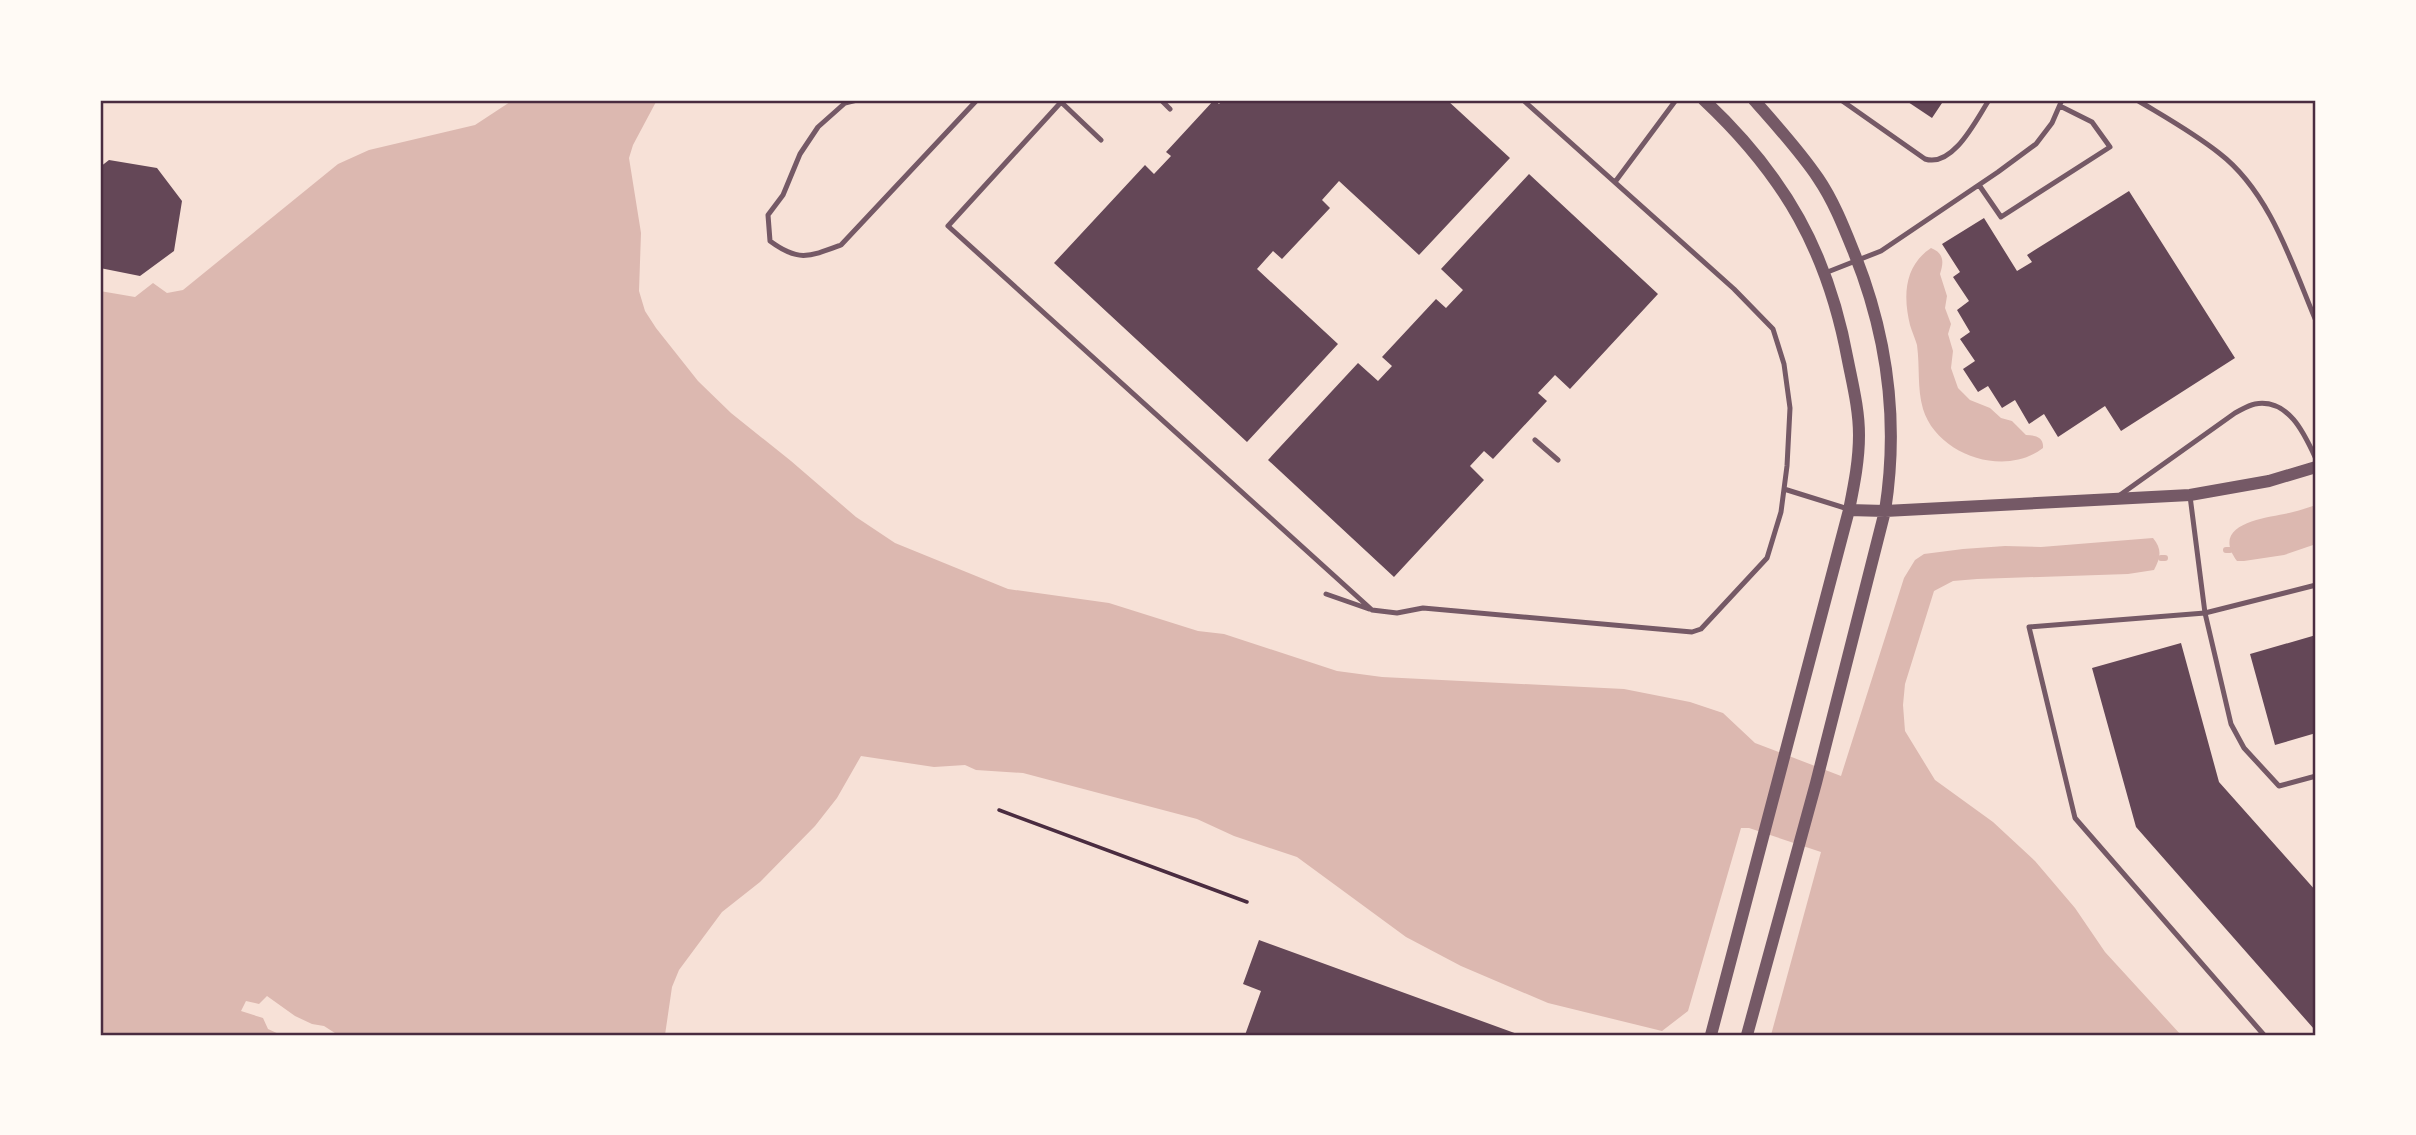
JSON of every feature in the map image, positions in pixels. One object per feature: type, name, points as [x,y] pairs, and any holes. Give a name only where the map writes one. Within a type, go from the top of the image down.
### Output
[{"type":"street","points":[[1704,100],[1734,130],[1780,185],[1800,218],[1825,273],[1840,321],[1857,411],[1857,462],[1849,510],[1711,1035]]},
{"type":"street","points":[[1748,1035],[1885,511],[1891,474],[1889,391],[1881,334],[1865,279],[1840,218],[1819,179],[1780,128],[1754,100]]},
{"type":"street","points":[[1849,510],[1885,511],[2190,495],[2270,481],[2316,467]]},
{"type":"lane","points":[[857,100],[845,103],[818,127],[800,154],[783,195],[768,215],[770,241],[788,254],[819,254],[841,245],[977,100]]},
{"type":"lane","points":[[1161,100],[1170,109]]},
{"type":"lane","points":[[1325,594],[1372,610],[1397,614],[1423,608],[1692,632],[1701,629],[1767,558],[1782,512],[1790,408],[1784,365],[1773,329],[1734,289],[1522,100]]},
{"type":"lane","points":[[1615,181],[1676,100]]},
{"type":"lane","points":[[1841,100],[1925,159],[1933,161],[1944,158],[1957,147],[1989,100]]},
{"type":"lane","points":[[2137,100],[2220,153],[2239,172],[2282,240],[2316,321]]},
{"type":"lane","points":[[1101,140],[1062,101],[947,226],[1372,610]]},
{"type":"lane","points":[[1825,273],[1881,251],[2036,144],[2052,123],[2061,103],[2092,122],[2110,147],[2001,217],[1979,185]]},
{"type":"lane","points":[[2114,500],[2235,413],[2256,404],[2274,405],[2287,413],[2302,430],[2316,459]]},
{"type":"lane","points":[[1535,440],[1558,460]]},
{"type":"lane","points":[[1784,489],[1849,510]]},
{"type":"lane","points":[[2190,495],[2205,613],[2223,696],[2235,736],[2279,786],[2316,776]]},
{"type":"lane","points":[[2264,1035],[2075,818],[2029,627],[2205,613],[2316,585]]},
{"type":"path","points":[[999,810],[1247,902]]},
{"type":"shaded area","points":[[513,100],[657,100],[629,158],[641,233],[639,291],[645,311],[656,328],[698,381],[731,413],[856,517],[895,543],[1008,589],[1109,603],[1198,631],[1224,634],[1337,671],[1382,677],[1624,689],[1690,702],[1723,713],[1755,743],[1841,776],[1904,578],[1915,560],[1924,554],[1963,549],[2041,547],[2153,538],[2159,553],[2154,570],[2128,574],[1953,581],[1934,591],[1905,684],[1903,705],[1905,731],[1935,780],[1993,822],[2035,861],[2075,908],[2105,952],[2181,1035],[1771,1035],[1821,852],[1749,828],[1741,828],[1688,1011],[1662,1031],[1548,1003],[1461,966],[1406,937],[1297,857],[1234,836],[1197,819],[1023,773],[976,770],[965,765],[934,767],[861,756],[837,798],[815,826],[760,882],[722,912],[679,970],[672,987],[665,1035],[338,1035],[324,1026],[295,1016],[267,996],[259,1004],[246,1001],[241,1011],[263,1018],[268,1029],[281,1035],[100,1035],[100,291],[135,297],[153,283],[167,293],[183,290],[338,164],[369,150],[475,125]]},
{"type":"shaded area","points":[[1931,248],[1942,258],[1940,274],[1947,296],[1945,308],[1951,324],[1948,334],[1953,351],[1951,368],[1958,388],[1970,400],[1990,408],[2001,418],[2012,421],[2026,435],[2040,439],[2043,448],[2028,457],[1992,461],[1974,457],[1942,439],[1923,409],[1917,345],[1910,325],[1906,293],[1915,264]]},
{"type":"shaded area","points":[[2316,505],[2316,544],[2284,555],[2237,561],[2230,548],[2230,538],[2235,530],[2255,520]]},
{"type":"building","points":[[1214,100],[1219,104],[1223,100],[1447,100],[1510,158],[1419,255],[1339,181],[1322,200],[1330,208],[1282,259],[1273,251],[1257,269],[1338,344],[1247,442],[1054,263],[1145,165],[1154,174],[1171,156],[1166,152]]},
{"type":"building","points":[[1905,100],[1944,100],[1932,118]]},
{"type":"building","points":[[109,160],[157,168],[182,201],[174,251],[140,276],[100,268],[100,167]]},
{"type":"building","points":[[1529,174],[1658,294],[1570,389],[1555,375],[1538,393],[1547,401],[1493,459],[1484,451],[1470,466],[1484,480],[1394,577],[1268,460],[1358,363],[1378,381],[1392,366],[1382,357],[1436,299],[1446,308],[1463,290],[1441,269]]},
{"type":"building","points":[[2129,191],[2235,358],[2121,431],[2105,406],[2058,437],[2044,414],[2029,424],[2015,400],[2002,408],[1988,386],[1978,392],[1963,369],[1975,361],[1960,339],[1970,332],[1957,310],[1969,301],[1953,277],[1960,272],[1942,244],[1984,218],[2017,271],[2032,262],[2027,255]]},
{"type":"building","points":[[2316,635],[2316,733],[2275,745],[2250,654]]},
{"type":"building","points":[[2181,643],[2219,782],[2316,891],[2314,1029],[2136,827],[2092,668]]},
{"type":"building","points":[[1259,940],[1520,1035],[1245,1035],[1261,991],[1243,984]]}]
